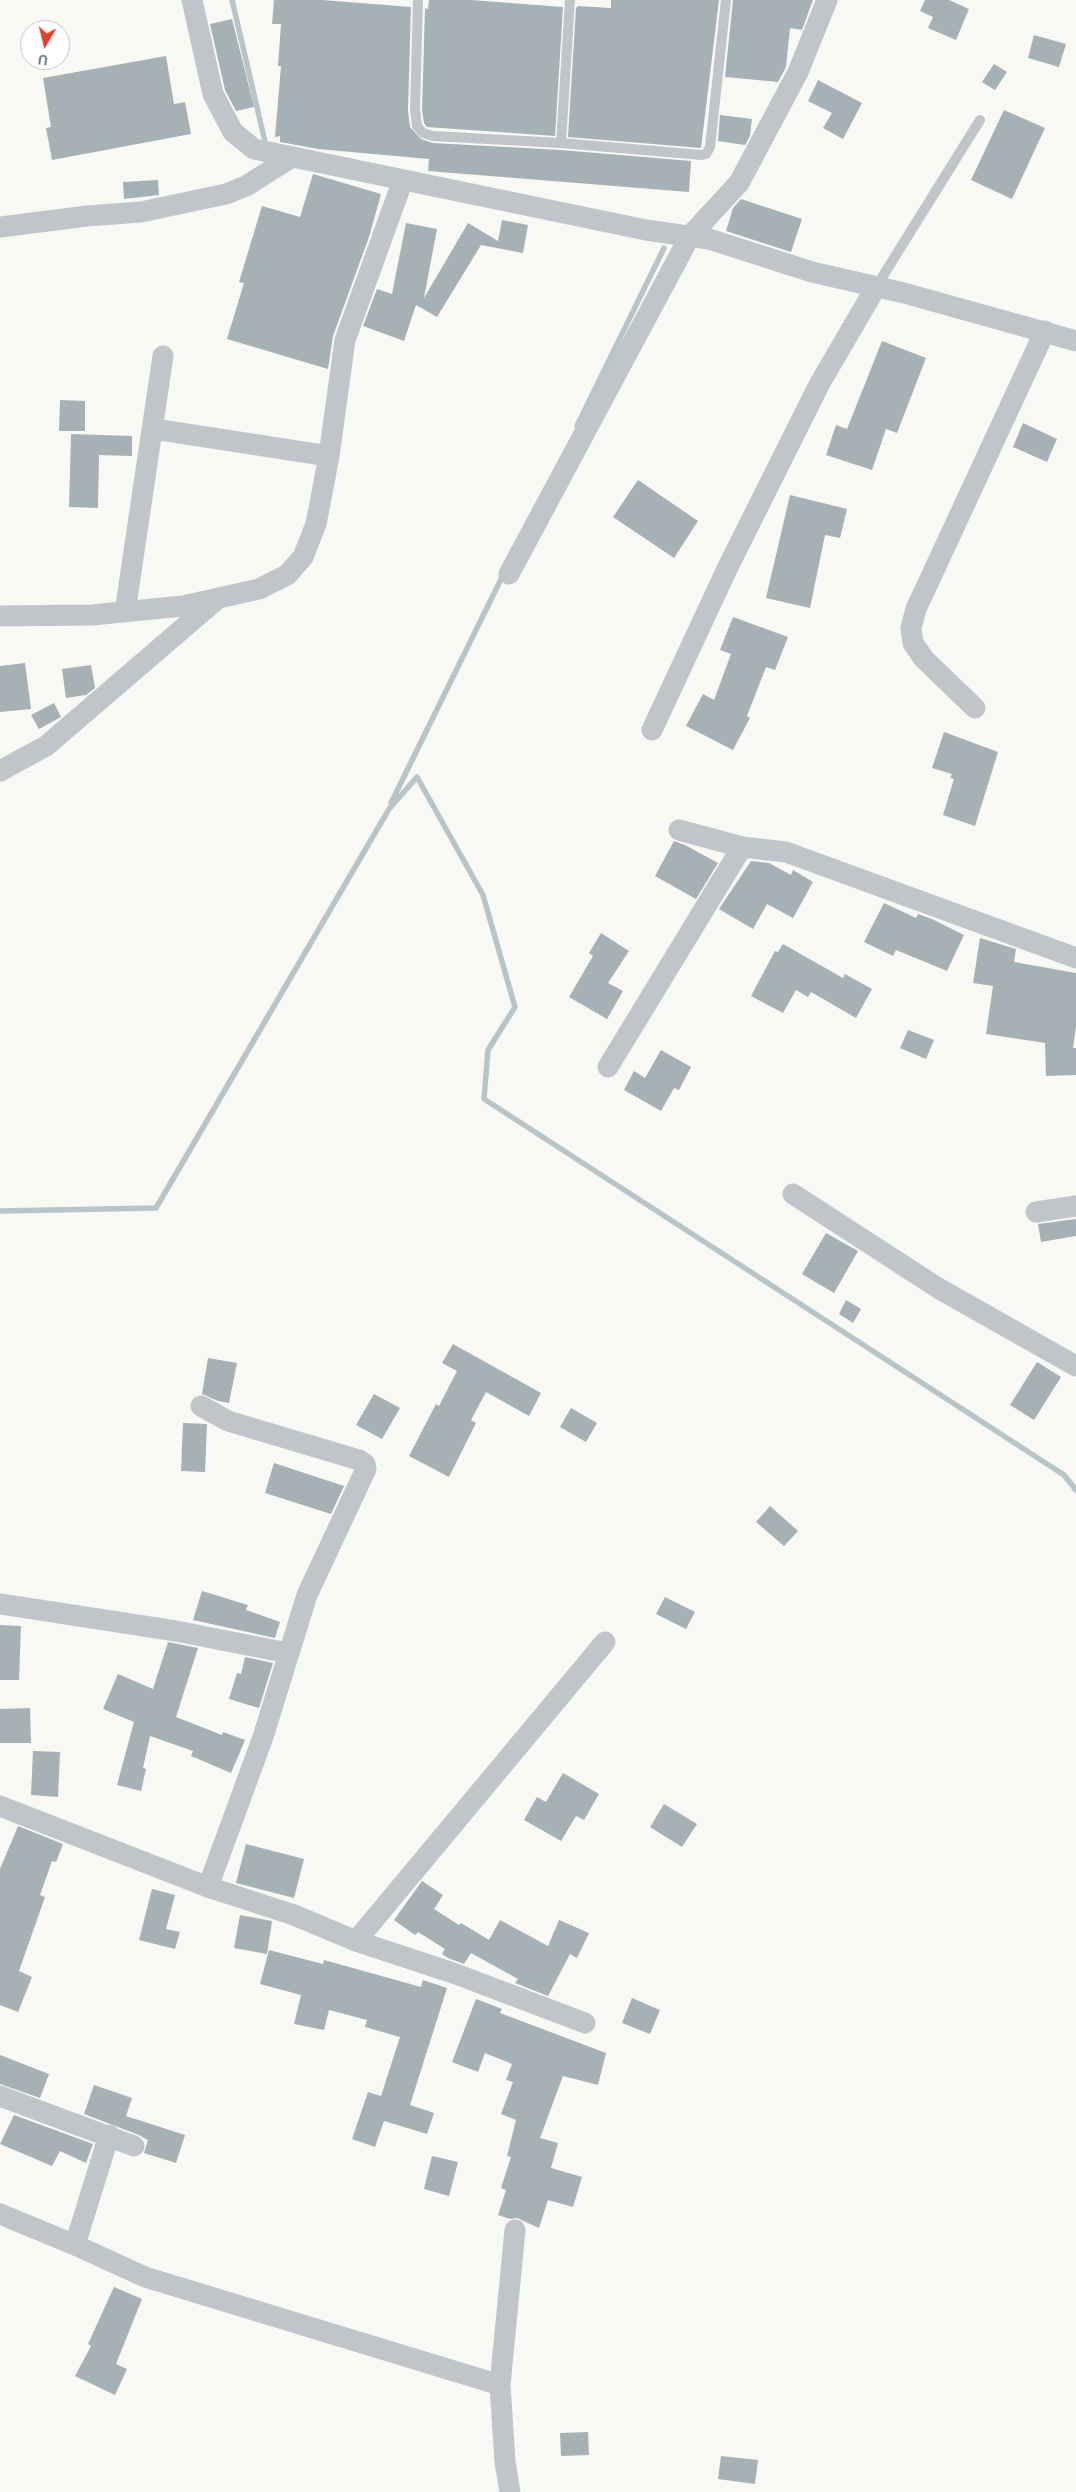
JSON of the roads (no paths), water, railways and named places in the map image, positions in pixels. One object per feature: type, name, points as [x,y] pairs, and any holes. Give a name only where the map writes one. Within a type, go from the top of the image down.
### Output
[{"type":"street","points":[[192,0],[213,94],[233,132],[254,149],[646,230],[710,239],[812,272],[904,292],[1076,341]]},
{"type":"street","points":[[509,574],[690,236],[739,183],[798,72],[827,0]]},
{"type":"street","points":[[0,227],[87,216],[141,212],[226,194],[246,186],[292,157]]},
{"type":"street","points":[[0,616],[92,615],[183,606],[259,589],[287,575],[303,558],[316,524],[345,340],[402,180]]},
{"type":"street","points":[[652,730],[727,569],[820,383],[876,287]]},
{"type":"street","points":[[975,708],[924,659],[912,642],[911,628],[916,609],[1045,331]]},
{"type":"street","points":[[124,612],[154,428],[163,356]]},
{"type":"street","points":[[154,428],[328,456]]},
{"type":"street","points":[[0,771],[46,746],[218,598]]},
{"type":"street","points":[[679,830],[742,847],[786,852],[1076,958]]},
{"type":"street","points":[[608,1067],[742,847]]},
{"type":"street","points":[[793,1194],[938,1288],[1076,1366]]},
{"type":"street","points":[[1036,1212],[1076,1206]]},
{"type":"street","points":[[201,1406],[228,1421],[359,1460],[365,1464],[366,1469],[307,1596],[263,1736],[208,1887]]},
{"type":"street","points":[[0,1604],[176,1631],[288,1653]]},
{"type":"street","points":[[356,1941],[605,1642]]},
{"type":"street","points":[[0,1806],[208,1887],[294,1915],[356,1941],[456,1974],[585,2023]]},
{"type":"street","points":[[0,2096],[109,2135],[134,2146]]},
{"type":"street","points":[[75,2245],[109,2135]]},
{"type":"street","points":[[0,2214],[145,2277],[500,2385]]},
{"type":"street","points":[[510,2492],[505,2462],[500,2385],[515,2230]]},
{"type":"lane","points":[[418,0],[415,110],[417,126],[423,133],[434,136],[706,154],[710,148],[726,0]]},
{"type":"lane","points":[[561,143],[570,0]]},
{"type":"lane","points":[[876,287],[980,120]]},
{"type":"waterway","points":[[232,0],[266,146]]},
{"type":"waterway","points":[[577,426],[664,248]]},
{"type":"waterway","points":[[391,803],[504,573]]},
{"type":"waterway","points":[[0,1211],[156,1208],[389,809],[417,777],[483,895],[515,1007],[488,1050],[484,1099],[1064,1475],[1076,1490]]}]
